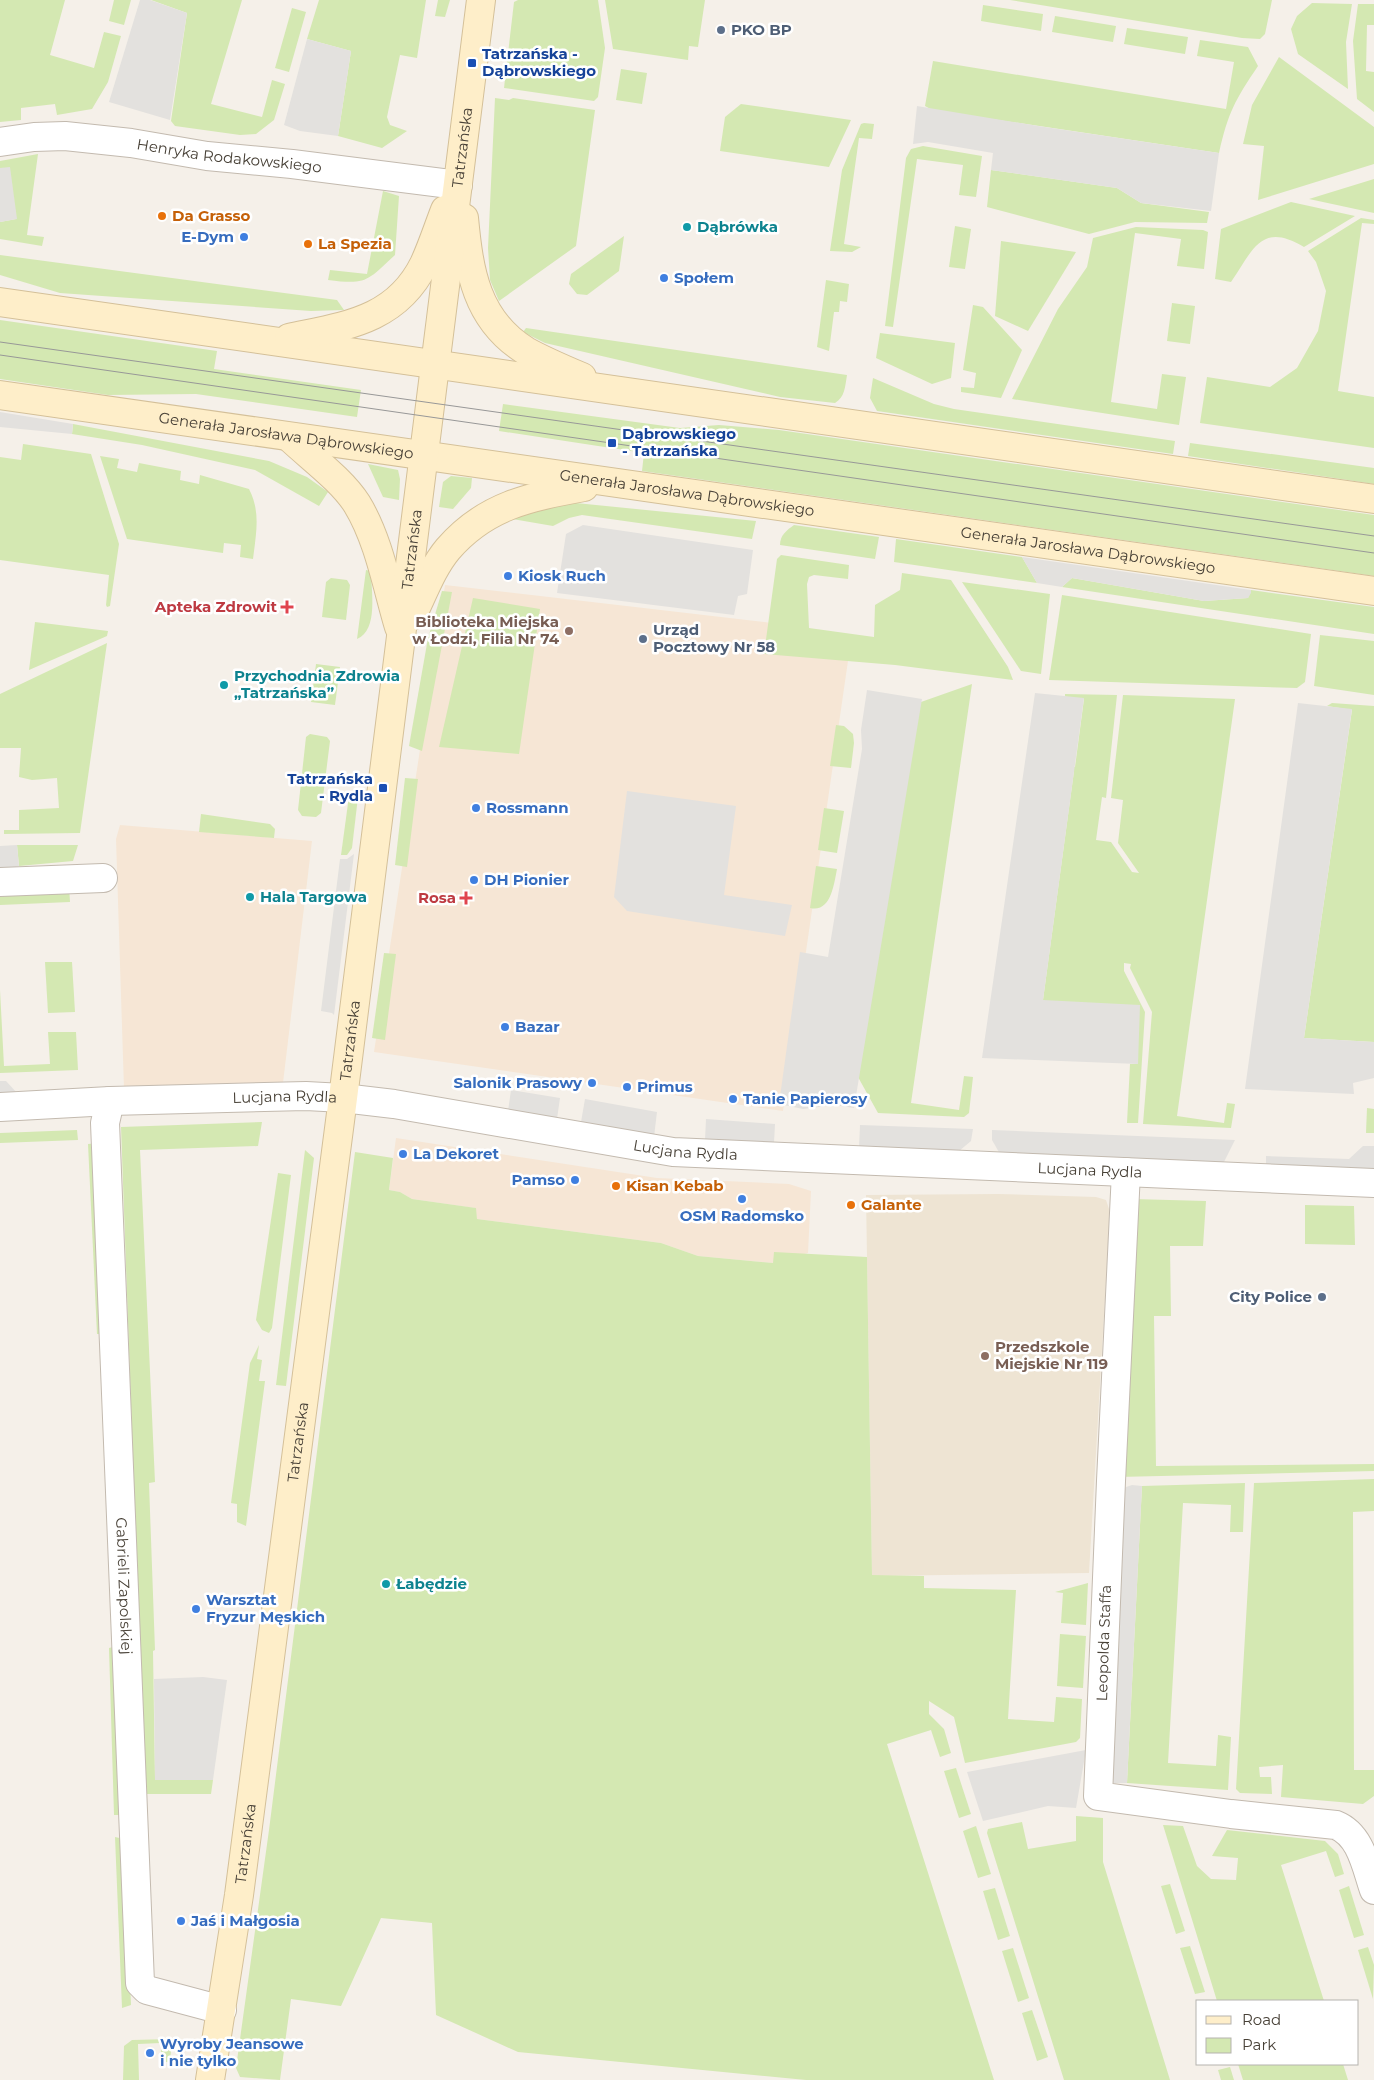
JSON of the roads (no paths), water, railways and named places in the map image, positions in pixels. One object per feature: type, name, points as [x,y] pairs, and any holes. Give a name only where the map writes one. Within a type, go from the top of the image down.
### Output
[{"type":"street","name":"Tatrzańska","points":[[210,2080],[222,2010],[343,1098],[481,0]]},
{"type":"street","name":"Henryka Rodakowskiego","points":[[0,142],[34,137],[65,136],[131,143],[207,156],[458,184]]},
{"type":"street","points":[[272,342],[363,321],[388,308],[418,275],[446,206],[458,184]]},
{"type":"street","points":[[458,184],[471,275],[480,299],[488,313],[502,330],[526,351],[609,390]]},
{"type":"street","points":[[0,302],[1374,499]]},
{"type":"street","name":"Generała Jarosława Dąbrowskiego","points":[[0,395],[606,483],[798,508],[1374,591]]},
{"type":"street","points":[[289,437],[348,492],[357,504],[370,532],[402,635]]},
{"type":"street","points":[[402,635],[432,576],[448,550],[478,522],[530,497],[606,483]]},
{"type":"street","points":[[0,882],[104,878]]},
{"type":"street","name":"Lucjana Rydla","points":[[0,1107],[110,1101],[306,1096],[343,1098],[394,1104],[672,1152],[1374,1183]]},
{"type":"street","name":"Gabrieli Zapolskiej","points":[[110,1101],[106,1131],[140,1983],[147,1990],[222,2010]]},
{"type":"street","name":"Leopolda Staffa","points":[[1126,1172],[1110,1490],[1098,1796],[1336,1826],[1346,1829],[1358,1845],[1374,1890]]},
{"type":"tram line","points":[[0,342],[1374,536]]},
{"type":"tram line","points":[[0,355],[1374,553]]},
{"type":"place","name":"PKO BP","points":[[721,30]]},
{"type":"place","name":"Tatrzańska - Dąbrowskiego","points":[[472,63]]},
{"type":"place","name":"Da Grasso","points":[[162,216]]},
{"type":"place","name":"Dąbrówka","points":[[687,227]]},
{"type":"place","name":"E-Dym","points":[[244,237]]},
{"type":"place","name":"La Spezia","points":[[308,244]]},
{"type":"place","name":"Społem","points":[[664,278]]},
{"type":"place","name":"Dąbrowskiego - Tatrzańska","points":[[612,443]]},
{"type":"place","name":"Kiosk Ruch","points":[[508,576]]},
{"type":"place","name":"Apteka Zdrowit","points":[[287,607]]},
{"type":"place","name":"Biblioteka Miejska w Łodzi, Filia Nr 74","points":[[569,631]]},
{"type":"place","name":"Urząd Pocztowy Nr 58","points":[[643,639]]},
{"type":"place","name":"Przychodnia Zdrowia „Tatrzańska”","points":[[224,685]]},
{"type":"place","name":"Tatrzańska - Rydla","points":[[383,788]]},
{"type":"place","name":"Rossmann","points":[[476,808]]},
{"type":"place","name":"DH Pionier","points":[[474,880]]},
{"type":"place","name":"Hala Targowa","points":[[250,897]]},
{"type":"place","name":"Rosa","points":[[466,898]]},
{"type":"place","name":"Bazar","points":[[505,1027]]},
{"type":"place","name":"Salonik Prasowy","points":[[592,1083]]},
{"type":"place","name":"Primus","points":[[627,1087]]},
{"type":"place","name":"Tanie Papierosy","points":[[733,1099]]},
{"type":"place","name":"La Dekoret","points":[[403,1154]]},
{"type":"place","name":"Pamso","points":[[575,1180]]},
{"type":"place","name":"Kisan Kebab","points":[[616,1186]]},
{"type":"place","name":"OSM Radomsko","points":[[742,1199]]},
{"type":"place","name":"Galante","points":[[851,1205]]},
{"type":"place","name":"City Police","points":[[1322,1297]]},
{"type":"place","name":"Przedszkole Miejskie Nr 119","points":[[985,1356]]},
{"type":"place","name":"Łabędzie","points":[[386,1584]]},
{"type":"place","name":"Warsztat Fryzur Męskich","points":[[196,1609]]},
{"type":"place","name":"Jaś i Małgosia","points":[[181,1921]]},
{"type":"place","name":"Wyroby Jeansowe i nie tylko","points":[[150,2053]]}]
